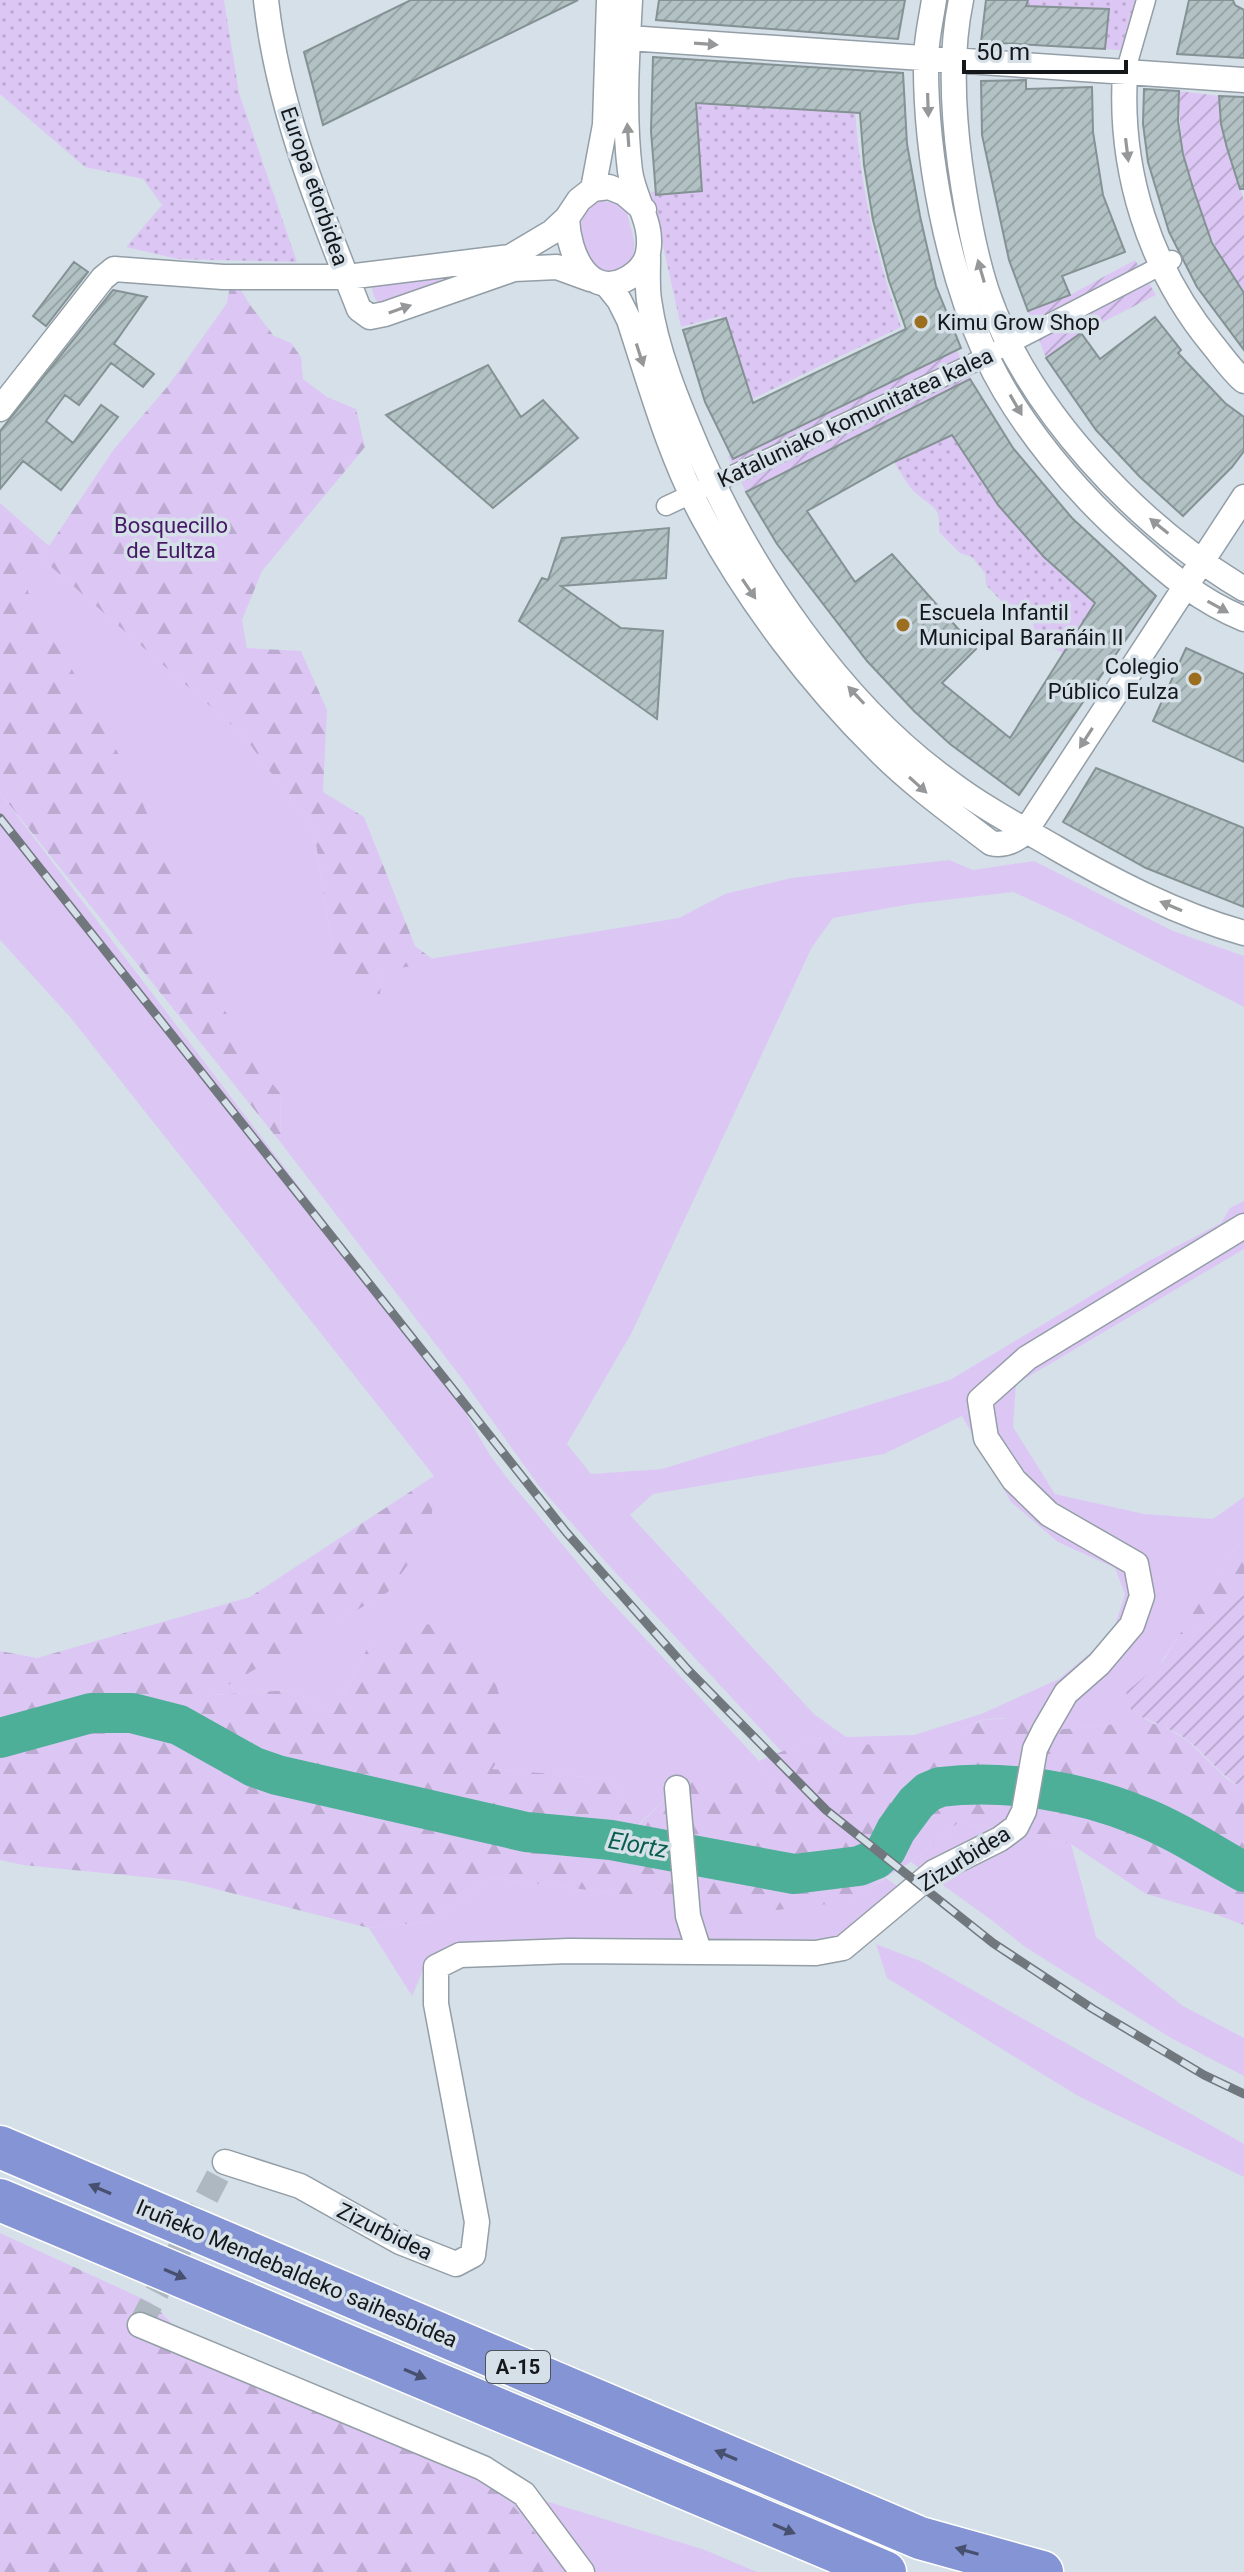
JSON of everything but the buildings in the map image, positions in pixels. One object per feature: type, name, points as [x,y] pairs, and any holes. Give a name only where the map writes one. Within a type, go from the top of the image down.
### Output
[{"type":"highway","name":"Iruñeko Mendebaldeko saihesbidea","points":[[0,2147],[920,2538],[1042,2572]]},
{"type":"highway","name":"A-15","points":[[0,2200],[885,2572]]},
{"type":"street","name":"Europa etorbidea","points":[[266,0],[269,32],[294,137],[328,234],[359,309],[370,317],[385,314],[514,269],[557,267],[598,282]]},
{"type":"street","points":[[593,189],[605,125],[609,0]]},
{"type":"street","points":[[630,0],[625,102],[630,171],[650,237],[649,299],[702,489],[704,519],[783,640],[879,751],[930,796],[991,843],[999,845],[1017,840],[1244,497]]},
{"type":"street","points":[[934,0],[926,58],[929,139],[945,228],[987,356],[1030,429],[1104,517],[1185,588],[1244,619]]},
{"type":"street","points":[[961,0],[955,60],[955,129],[969,227],[987,290],[1009,344],[1056,419],[1129,502],[1201,561],[1244,589]]},
{"type":"street","points":[[1146,0],[1125,73],[1123,113],[1127,160],[1140,215],[1196,324],[1244,381]]},
{"type":"street","points":[[628,38],[1244,80]]},
{"type":"street","points":[[0,409],[103,278],[114,269],[223,277],[347,277],[510,257],[532,246],[567,218],[579,200],[593,189],[609,187],[624,193],[644,210]]},
{"type":"street","points":[[567,218],[573,256],[619,300],[629,320],[676,460],[702,489]]},
{"type":"street","points":[[598,282],[618,284],[639,272],[648,258]]},
{"type":"street","name":"Kataluniako komunitatea kalea","points":[[666,506],[987,356],[1167,263]]},
{"type":"street","points":[[1025,832],[1122,884],[1244,933]]},
{"type":"street","name":"Zizurbidea","points":[[225,2162],[300,2186],[400,2242],[456,2264],[473,2255],[477,2222],[436,2004],[436,1967],[460,1955],[569,1951],[816,1953],[843,1948],[934,1872],[1000,1839],[1016,1827],[1024,1811],[1035,1749],[1044,1731],[1066,1693],[1099,1664],[1132,1625],[1142,1596],[1136,1564],[1049,1514],[1014,1480],[986,1438],[980,1400],[1027,1358],[1244,1226]]},
{"type":"street","points":[[677,1788],[688,1916],[699,1951]]},
{"type":"street","points":[[140,2325],[483,2468],[524,2494],[582,2572]]},
{"type":"green space","points":[[0,0],[224,0],[239,93],[297,262],[178,259],[126,247],[162,205],[143,179],[85,167],[0,94]]},
{"type":"green space","points":[[1028,0],[1152,0],[1142,52],[1105,49],[1109,9],[1026,6]]},
{"type":"green space","points":[[1179,91],[1219,96],[1221,124],[1244,201],[1244,293],[1216,247],[1195,197],[1183,145]]},
{"type":"green space","points":[[691,100],[855,111],[870,220],[901,327],[748,401],[721,316],[681,327],[651,192],[697,188]]},
{"type":"green space","points":[[601,201],[623,207],[634,238],[630,262],[618,270],[598,271],[584,244],[582,213],[592,203]]},
{"type":"green space","points":[[1135,260],[1156,295],[1081,333],[1046,358],[1028,311],[1070,295]]},
{"type":"green space","points":[[497,265],[385,308],[373,294],[372,286],[380,278]]},
{"type":"green space","name":"Bosquecillo de Eultza","points":[[230,285],[238,285],[274,336],[291,343],[301,357],[303,379],[327,397],[356,409],[365,447],[262,571],[242,620],[247,648],[301,651],[327,710],[323,792],[364,817],[415,946],[438,963],[382,970],[380,995],[359,1000],[334,958],[314,831],[243,735],[40,557],[23,576],[35,613],[70,666],[134,782],[177,887],[202,959],[227,1015],[246,1052],[280,1093],[281,1143],[0,793],[0,503],[49,546],[114,449],[168,386],[227,303]]},
{"type":"green space","points":[[955,346],[970,379],[746,492],[728,456]]},
{"type":"green space","points":[[952,435],[998,505],[1044,557],[1095,603],[1063,653],[1036,639],[1032,619],[1019,607],[1005,605],[986,585],[985,573],[972,557],[960,553],[939,532],[935,509],[911,488],[894,462]]},
{"type":"green space","points":[[40,557],[243,735],[314,831],[334,958],[380,995],[382,970],[435,958],[679,918],[725,894],[791,878],[949,860],[973,870],[1034,861],[1173,931],[1244,956],[1244,1007],[1013,892],[911,904],[833,918],[812,947],[631,1334],[567,1444],[591,1474],[662,1469],[950,1380],[1147,1262],[1221,1223],[1230,1208],[1244,1201],[1244,1249],[1016,1384],[1013,1427],[1055,1494],[1144,1514],[1213,1519],[1244,1497],[1244,1542],[1234,1548],[1157,1668],[1127,1692],[1132,1712],[1155,1724],[1116,1724],[1044,1731],[1003,1718],[981,1720],[937,1741],[882,1747],[815,1738],[782,1752],[539,1486],[460,1376],[281,1143],[280,1093],[243,1052],[32,612],[21,575]],"holes":[[[962,1416],[1011,1502],[1058,1542],[1115,1568],[1125,1594],[1112,1635],[1059,1679],[981,1714],[914,1735],[846,1737],[814,1714],[630,1515],[653,1494],[884,1454]]]},
{"type":"green space","points":[[0,793],[446,1380],[507,1478],[602,1592],[759,1761],[779,1797],[677,1788],[638,1825],[611,1779],[491,1769],[370,1643],[334,1713],[291,1690],[209,1695],[388,1592],[434,1476],[70,1017],[0,940]]},
{"type":"green space","points":[[434,1476],[431,1533],[388,1592],[211,1695],[291,1690],[334,1713],[370,1643],[429,1624],[487,1653],[512,1740],[492,1769],[611,1779],[639,1825],[677,1788],[707,1774],[778,1796],[759,1761],[815,1738],[881,1746],[936,1740],[983,1720],[1012,1718],[1044,1731],[1116,1724],[1160,1724],[1188,1741],[1228,1780],[1244,1789],[1244,1925],[1146,1894],[1071,1844],[959,1822],[911,1862],[845,1902],[734,1915],[612,1893],[491,1878],[433,1921],[369,1928],[184,1881],[0,1860],[0,1651],[37,1658],[250,1597]]},
{"type":"green space","points":[[1244,1542],[1244,1595],[1200,1628],[1161,1664],[1234,1548]]},
{"type":"green space","points":[[1244,1595],[1244,1789],[1183,1737],[1132,1713],[1126,1692],[1213,1617]]},
{"type":"green space","points":[[959,1822],[1071,1844],[1096,1937],[1183,2006],[1244,2038],[1244,2076],[1171,2038],[1025,1947],[911,1862]]},
{"type":"green space","points":[[491,1878],[612,1893],[844,1902],[886,1878],[904,1891],[841,1936],[781,1943],[644,1939],[477,1941],[428,1958],[412,1996],[369,1928],[433,1921]]},
{"type":"green space","points":[[876,1944],[923,1962],[1244,2144],[1244,2177],[1078,2096],[887,1978]]},
{"type":"green space","points":[[0,2233],[152,2303],[208,2361],[497,2486],[567,2572],[0,2572]]},
{"type":"green space","points":[[497,2486],[705,2550],[757,2572],[567,2572]]},
{"type":"waterway","name":"Elortz","points":[[0,1738],[91,1713],[132,1713],[179,1725],[254,1767],[277,1775],[526,1832],[611,1840],[794,1874],[859,1866],[876,1859],[886,1850],[916,1803],[928,1792],[940,1787],[1016,1786],[1067,1794],[1117,1807],[1167,1828],[1244,1872]]},
{"type":"tunnel","points":[[140,2325],[225,2162]]},
{"type":"railway","points":[[0,818],[566,1532],[688,1670],[826,1810],[993,1943],[1093,2009],[1204,2075],[1244,2094]]},
{"type":"place","name":"Kimu Grow Shop","points":[[921,322]]},
{"type":"place","name":"Escuela Infantil Municipal Barañáin II","points":[[903,625]]},
{"type":"place","name":"Colegio Público Eulza","points":[[1195,679]]}]
